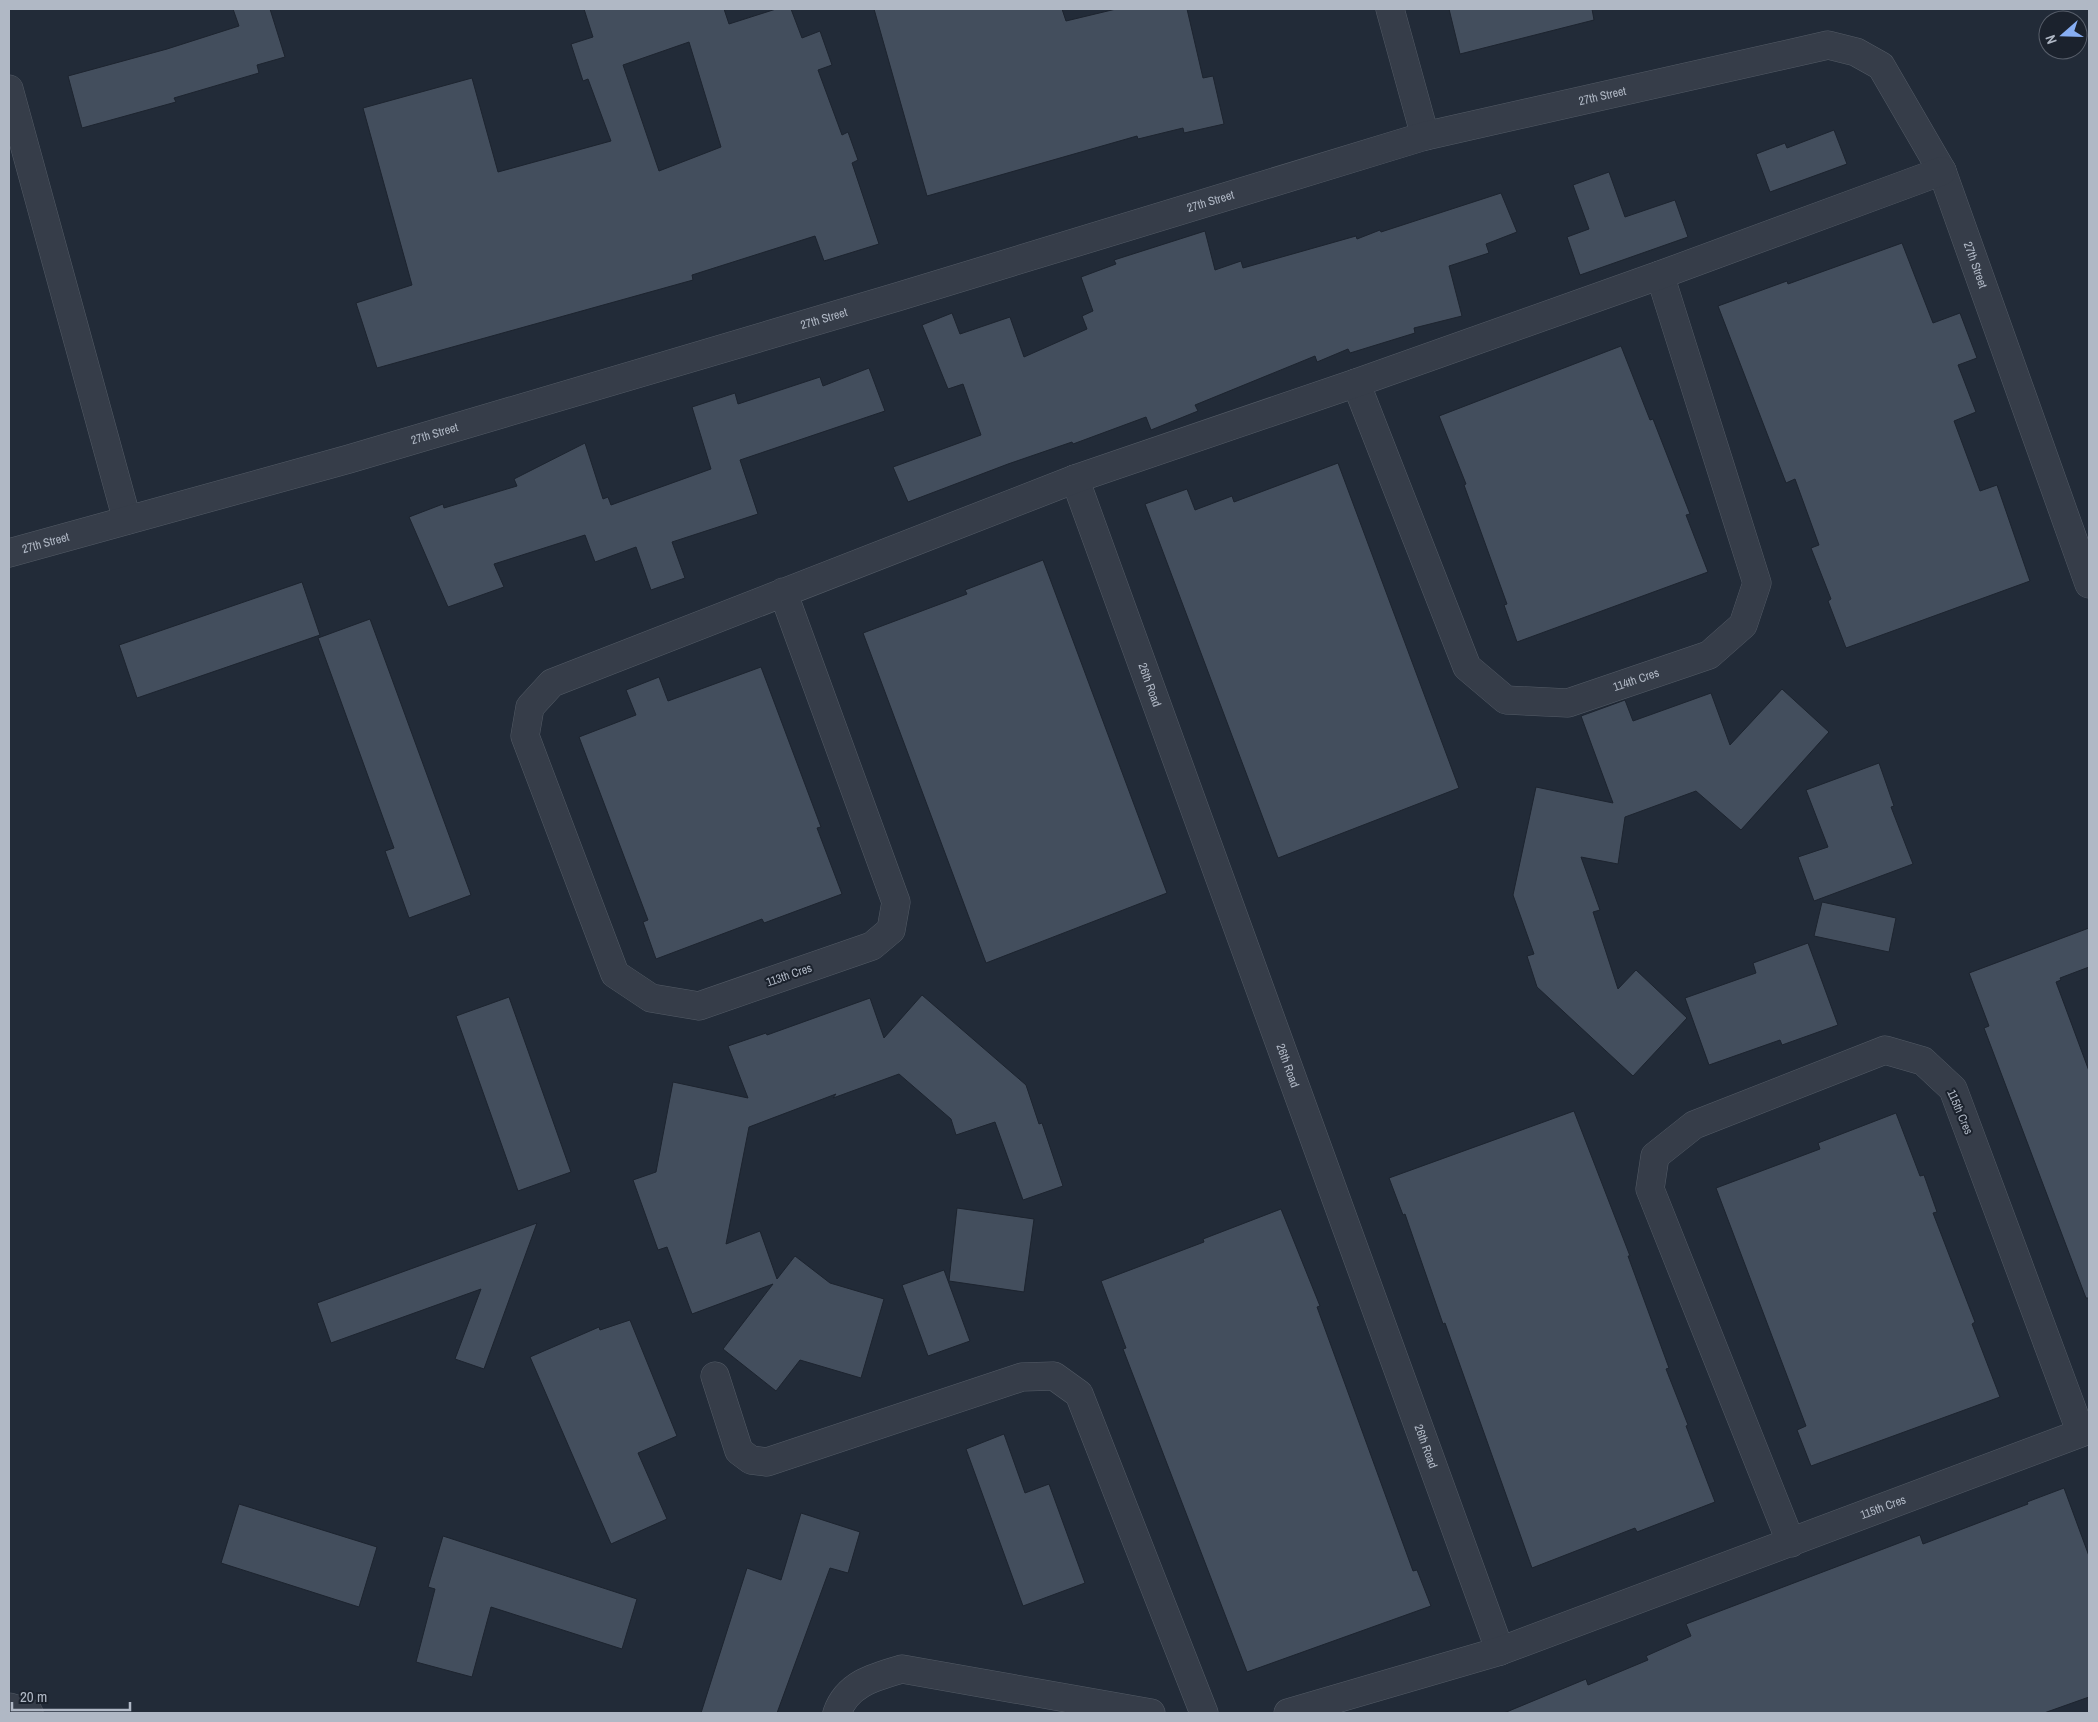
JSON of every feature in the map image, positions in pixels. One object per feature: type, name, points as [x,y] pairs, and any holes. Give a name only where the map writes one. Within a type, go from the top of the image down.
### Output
[{"type":"street","points":[[1390,9],[1425,136]]},
{"type":"street","name":"27th Street","points":[[9,553],[406,443],[888,300],[1425,136],[1828,45],[1856,52],[1882,66],[1942,171],[2089,584]]},
{"type":"street","points":[[9,89],[127,520]]},
{"type":"street","points":[[783,592],[1075,479],[1356,383],[1660,275],[1942,171]]},
{"type":"street","name":"114th Cres","points":[[1356,383],[1467,667],[1506,700],[1568,703],[1709,655],[1743,625],[1757,583],[1660,275]]},
{"type":"street","name":"26th Road","points":[[1075,479],[1500,1650]]},
{"type":"street","name":"113th Cres","points":[[783,592],[896,902],[890,930],[872,946],[699,1006],[651,998],[615,974],[525,736],[530,707],[552,683],[783,592]]},
{"type":"street","name":"115th Cres","points":[[1885,1050],[1923,1061],[1953,1089],[2085,1432],[1791,1543],[1650,1189],[1655,1156],[1694,1125],[1885,1050]]},
{"type":"street","points":[[715,1376],[739,1451],[751,1460],[767,1462],[1022,1377],[1054,1376],[1079,1394],[1204,1713]]},
{"type":"street","points":[[1288,1713],[1500,1650],[1791,1543]]},
{"type":"street","points":[[837,1713],[842,1699],[868,1679],[902,1669],[1151,1713]]},
{"type":"street","points":[[9,1707],[29,1713]]},
{"type":"building","points":[[233,9],[270,9],[285,57],[257,65],[259,73],[174,98],[176,102],[82,128],[68,76],[167,49],[239,26]]},
{"type":"building","points":[[584,9],[724,9],[729,24],[776,9],[791,9],[802,38],[820,31],[832,65],[818,70],[842,135],[848,132],[858,160],[852,163],[879,244],[824,261],[815,236],[692,275],[693,280],[377,368],[356,303],[412,285],[363,108],[472,78],[498,172],[611,141],[588,79],[583,81],[571,44],[593,37]],"holes":[[[689,42],[721,147],[659,171],[623,65]]]},
{"type":"building","points":[[874,9],[1062,9],[1066,21],[1116,9],[1187,9],[1203,78],[1213,76],[1224,124],[1184,133],[1183,128],[1138,139],[1137,136],[927,196]]},
{"type":"building","points":[[1449,9],[1592,9],[1594,20],[1460,54]]},
{"type":"building","points":[[1834,130],[1847,164],[1770,192],[1756,154],[1785,143],[1787,148]]},
{"type":"building","points":[[1609,172],[1625,217],[1675,200],[1688,237],[1580,275],[1567,237],[1589,229],[1573,185]]},
{"type":"building","points":[[1501,193],[1517,232],[1486,244],[1489,253],[1449,266],[1462,316],[1414,328],[1415,333],[1350,353],[1348,349],[1317,362],[1315,356],[1195,405],[1198,411],[1151,430],[1146,417],[1073,444],[1072,442],[1008,464],[908,502],[893,467],[981,435],[963,384],[948,389],[922,325],[952,313],[960,334],[1010,317],[1024,357],[1087,329],[1082,316],[1093,311],[1081,277],[1116,264],[1114,260],[1205,231],[1215,270],[1241,261],[1243,268],[1356,236],[1357,239],[1380,230],[1381,232]]},
{"type":"building","points":[[1902,243],[1933,323],[1960,313],[1977,358],[1958,365],[1976,412],[1954,421],[1980,491],[1997,485],[2030,581],[1846,648],[1828,601],[1831,599],[1811,548],[1819,545],[1795,479],[1786,483],[1718,306],[1787,281],[1788,284]]},
{"type":"building","points":[[1621,346],[1650,420],[1653,419],[1690,514],[1686,515],[1708,572],[1517,642],[1504,605],[1507,604],[1464,485],[1466,484],[1439,416]]},
{"type":"building","points":[[869,368],[885,411],[740,460],[758,514],[672,542],[685,578],[651,590],[636,547],[595,562],[585,535],[494,564],[504,587],[448,607],[409,517],[443,504],[444,508],[517,486],[514,479],[585,443],[603,499],[608,497],[611,505],[711,469],[692,407],[735,393],[738,404],[820,377],[823,386]]},
{"type":"building","points":[[1338,463],[1459,788],[1278,858],[1145,504],[1187,489],[1195,510],[1232,496],[1234,502]]},
{"type":"building","points":[[1043,560],[1167,893],[986,963],[863,633],[967,594],[965,590]]},
{"type":"building","points":[[302,582],[320,635],[137,698],[119,645]]},
{"type":"building","points":[[370,619],[471,895],[409,918],[385,851],[394,848],[318,638]]},
{"type":"building","points":[[761,667],[821,827],[817,828],[842,894],[764,923],[762,919],[656,959],[643,922],[648,920],[579,737],[636,715],[626,690],[659,677],[668,701]]},
{"type":"building","points":[[1782,689],[1829,732],[1741,830],[1696,791],[1625,817],[1618,864],[1581,857],[1600,910],[1593,912],[1618,989],[1636,970],[1687,1018],[1633,1076],[1537,987],[1527,956],[1534,954],[1513,895],[1536,787],[1613,803],[1581,716],[1625,700],[1633,721],[1711,693],[1730,745]]},
{"type":"building","points":[[1879,763],[1894,806],[1891,807],[1913,864],[1814,901],[1798,857],[1828,847],[1806,790]]},
{"type":"building","points":[[1822,902],[1896,918],[1889,952],[1814,936]]},
{"type":"building","points":[[2089,928],[2089,967],[2060,978],[2061,980],[2056,982],[2089,1071],[2089,1298],[2086,1298],[1984,1028],[1989,1026],[1969,973]]},
{"type":"building","points":[[1808,943],[1838,1025],[1782,1045],[1780,1040],[1709,1065],[1685,998],[1756,973],[1753,963]]},
{"type":"building","points":[[922,995],[1026,1085],[1039,1124],[1042,1123],[1063,1186],[1023,1200],[995,1122],[956,1135],[951,1119],[899,1074],[833,1098],[836,1094],[749,1127],[726,1244],[760,1231],[777,1279],[795,1256],[830,1283],[884,1299],[861,1378],[800,1360],[776,1391],[723,1349],[773,1284],[692,1314],[667,1247],[658,1250],[633,1180],[656,1172],[673,1082],[748,1098],[728,1046],[766,1033],[767,1035],[870,998],[884,1038]]},
{"type":"building","points":[[509,997],[571,1172],[518,1191],[456,1016]]},
{"type":"building","points":[[1574,1111],[1630,1256],[1628,1256],[1669,1368],[1666,1369],[1715,1502],[1637,1532],[1635,1528],[1532,1568],[1445,1323],[1443,1324],[1405,1214],[1403,1215],[1389,1178]]},
{"type":"building","points":[[1896,1113],[1920,1176],[1924,1175],[1937,1212],[1933,1213],[1975,1322],[1972,1324],[2000,1397],[1811,1466],[1797,1430],[1806,1426],[1716,1188],[1820,1149],[1818,1143]]},
{"type":"building","points":[[957,1208],[1034,1219],[1024,1292],[949,1281]]},
{"type":"building","points":[[1281,1209],[1320,1306],[1317,1307],[1413,1571],[1417,1570],[1431,1606],[1247,1672],[1123,1349],[1126,1348],[1101,1281],[1204,1242],[1203,1239]]},
{"type":"building","points":[[537,1223],[484,1369],[455,1359],[481,1289],[331,1343],[317,1303]]},
{"type":"building","points":[[944,1270],[970,1341],[928,1356],[902,1285]]},
{"type":"building","points":[[630,1320],[677,1436],[638,1453],[667,1519],[611,1544],[530,1357],[599,1327],[600,1330]]},
{"type":"building","points":[[1004,1434],[1025,1493],[1049,1484],[1085,1583],[1023,1606],[966,1449]]},
{"type":"building","points":[[2064,1488],[2089,1556],[2089,1697],[2044,1713],[1504,1713],[1586,1679],[1588,1685],[1648,1660],[1646,1656],[1691,1636],[1686,1624],[1920,1535],[1923,1544],[2028,1504],[2027,1502]]},
{"type":"building","points":[[239,1504],[377,1547],[359,1607],[221,1563]]},
{"type":"building","points":[[801,1513],[860,1532],[848,1573],[830,1568],[777,1713],[701,1713],[747,1568],[781,1580]]},
{"type":"building","points":[[443,1536],[637,1599],[622,1649],[491,1607],[472,1677],[416,1662],[435,1589],[428,1587]]}]
